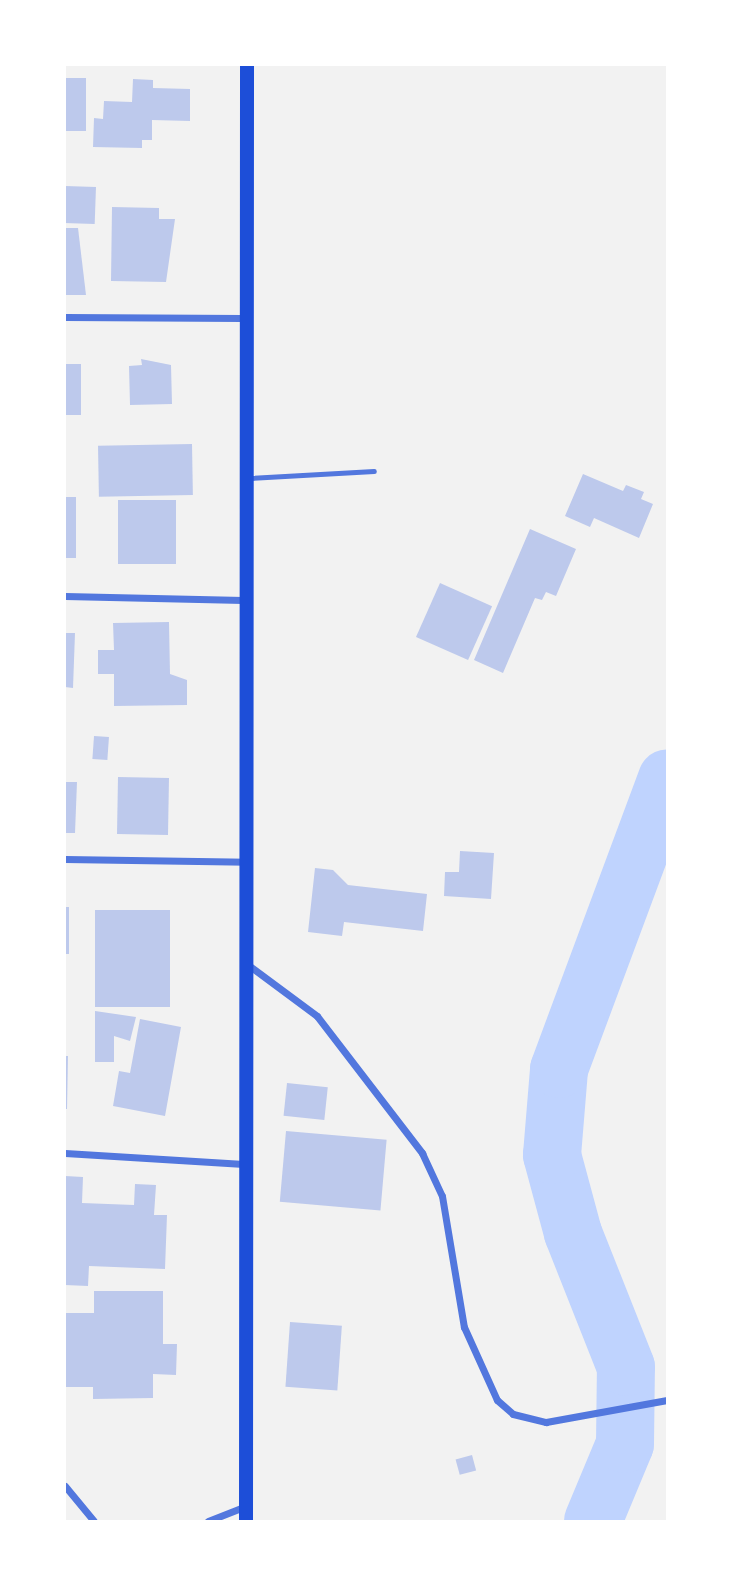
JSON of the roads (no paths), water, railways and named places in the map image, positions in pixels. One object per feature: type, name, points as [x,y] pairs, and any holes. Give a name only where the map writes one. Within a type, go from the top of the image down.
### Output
[{"type":"main road","points":[[246,1521],[241,960],[248,862],[243,600],[242,318],[247,65]]},
{"type":"street","points":[[65,317],[242,318]]},
{"type":"street","points":[[65,596],[243,600]]},
{"type":"street","points":[[65,859],[248,862]]},
{"type":"street","points":[[241,960],[317,1016],[422,1153],[443,1196],[464,1327],[497,1400],[532,1421],[667,1400]]},
{"type":"street","points":[[65,1153],[244,1164]]},
{"type":"street","points":[[65,1486],[94,1521]]},
{"type":"street","points":[[208,1521],[246,1506]]},
{"type":"street","points":[[84,1521],[85,1512]]},
{"type":"lane","points":[[243,478],[374,471]]},
{"type":"waterway","points":[[593,1521],[625,1444],[626,1367],[573,1233],[552,1155],[559,1069],[667,778]]}]
